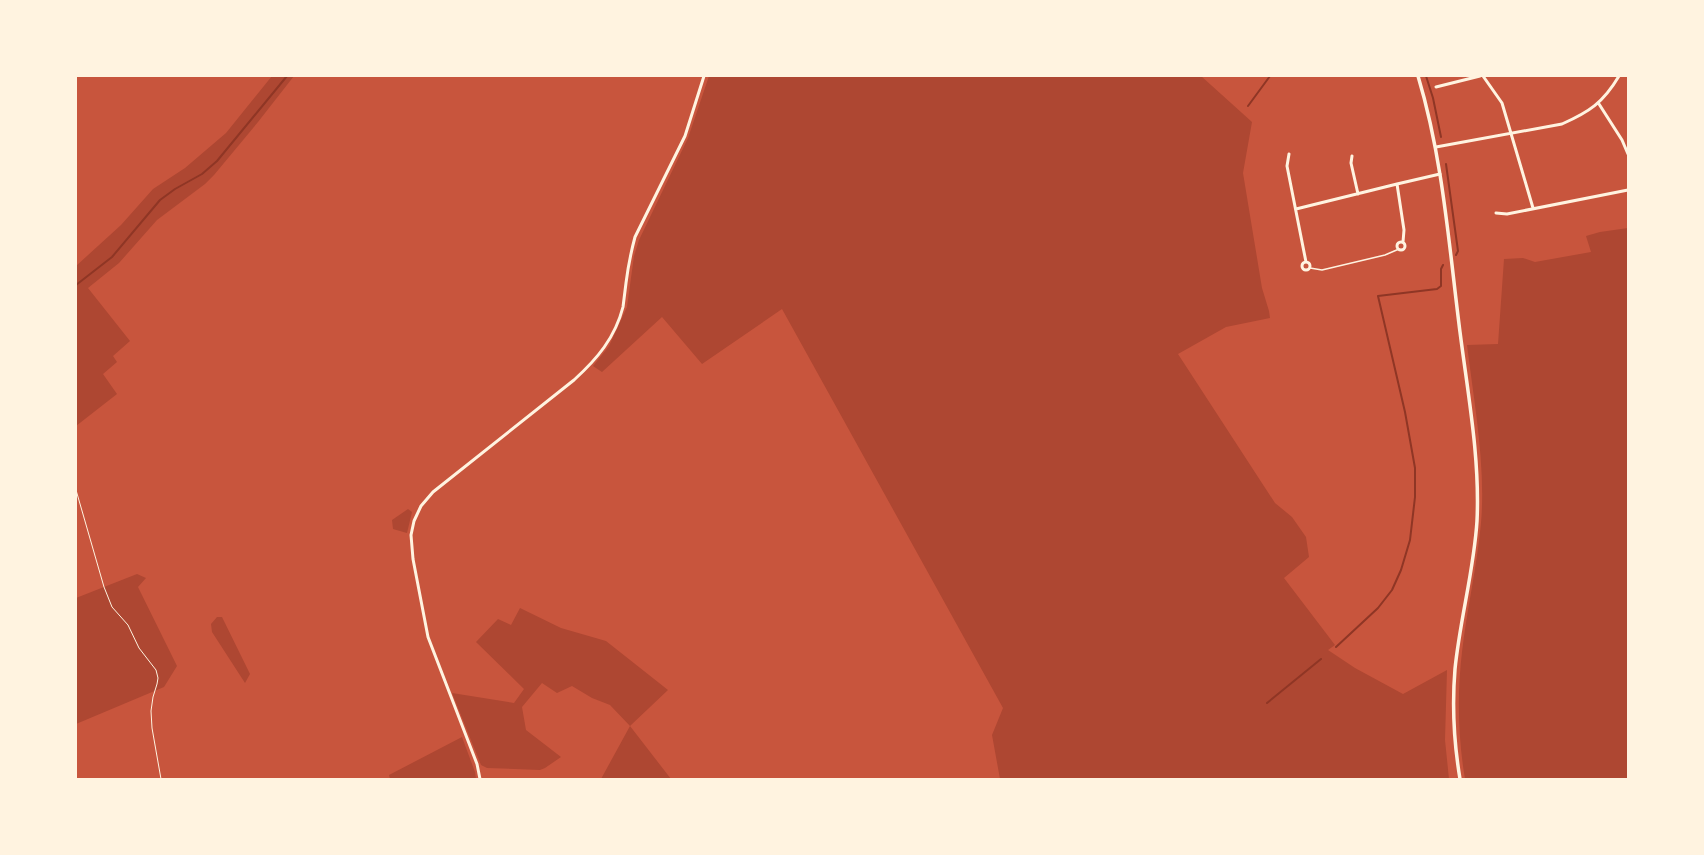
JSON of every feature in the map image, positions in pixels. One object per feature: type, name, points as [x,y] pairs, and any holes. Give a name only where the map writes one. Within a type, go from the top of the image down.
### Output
[{"type":"street","points":[[480,779],[477,764],[428,637],[411,544],[414,521],[421,506],[433,492],[574,380],[592,364],[607,345],[616,327],[623,306],[628,268],[635,237],[685,136],[704,76]]},
{"type":"street","points":[[1418,76],[1436,147],[1476,463],[1477,497],[1472,558],[1458,646],[1454,682],[1455,744],[1460,779]]},
{"type":"street","points":[[1436,87],[1482,76],[1502,103],[1533,208]]},
{"type":"street","points":[[1436,147],[1562,124],[1578,117],[1599,104],[1619,76]]},
{"type":"street","points":[[1599,104],[1622,140],[1628,154]]},
{"type":"street","points":[[1289,154],[1287,166],[1306,262],[1309,264],[1310,268],[1307,270],[1303,268],[1303,264],[1306,262]]},
{"type":"street","points":[[1352,156],[1351,163],[1358,194]]},
{"type":"street","points":[[1296,209],[1440,174]]},
{"type":"street","points":[[1397,184],[1404,230],[1403,242],[1405,248],[1402,250],[1399,249],[1398,244],[1403,242]]},
{"type":"street","points":[[1496,213],[1507,214],[1628,190]]},
{"type":"lane","points":[[1310,268],[1322,270],[1385,255],[1399,249]]},
{"type":"path","points":[[76,490],[104,587],[112,607],[128,625],[139,648],[156,670],[158,678],[151,711],[161,779]]},
{"type":"shaded area","points":[[272,76],[294,76],[214,175],[205,184],[157,220],[119,263],[88,288],[130,341],[113,356],[117,362],[103,374],[117,394],[76,426],[76,266],[121,225],[153,189],[185,168],[226,133]]},
{"type":"shaded area","points":[[709,76],[1201,76],[1252,122],[1243,173],[1262,288],[1270,318],[1226,327],[1178,354],[1275,503],[1292,517],[1306,537],[1309,557],[1284,578],[1335,645],[1328,650],[1355,668],[1403,694],[1447,670],[1445,740],[1449,779],[1000,779],[992,735],[1003,708],[782,309],[702,364],[662,317],[602,372],[593,366],[609,346],[627,307],[634,256],[639,240],[688,138]]},
{"type":"shaded area","points":[[1628,228],[1628,779],[1465,779],[1460,732],[1459,684],[1464,636],[1475,571],[1482,501],[1481,457],[1467,345],[1498,344],[1504,259],[1523,258],[1535,262],[1591,252],[1586,236],[1600,232]]},
{"type":"shaded area","points":[[408,509],[412,512],[407,533],[393,529],[392,520]]},
{"type":"shaded area","points":[[137,574],[146,578],[138,587],[177,666],[164,687],[76,724],[76,598]]},
{"type":"shaded area","points":[[520,608],[561,628],[606,641],[668,690],[630,726],[610,705],[592,698],[572,686],[557,693],[542,683],[522,707],[526,730],[561,757],[540,770],[487,768],[481,765],[452,693],[514,703],[524,689],[476,642],[498,619],[511,625]]},
{"type":"shaded area","points":[[217,617],[222,617],[250,674],[245,683],[212,632],[211,624]]},
{"type":"shaded area","points":[[630,726],[671,779],[601,779]]},
{"type":"shaded area","points":[[462,737],[475,772],[476,779],[390,779],[389,775]]},
{"type":"waterway","points":[[76,285],[112,257],[160,200],[175,189],[202,174],[217,161],[287,76]]},
{"type":"waterway","points":[[1248,106],[1270,76]]},
{"type":"waterway","points":[[1426,76],[1433,98],[1441,137]]},
{"type":"waterway","points":[[1446,164],[1458,251],[1456,255]]},
{"type":"waterway","points":[[1336,647],[1378,608],[1392,590],[1401,570],[1410,540],[1415,497],[1415,468],[1405,412],[1378,296],[1437,289],[1441,286],[1441,269],[1443,265]]},
{"type":"waterway","points":[[1267,703],[1321,659]]}]
